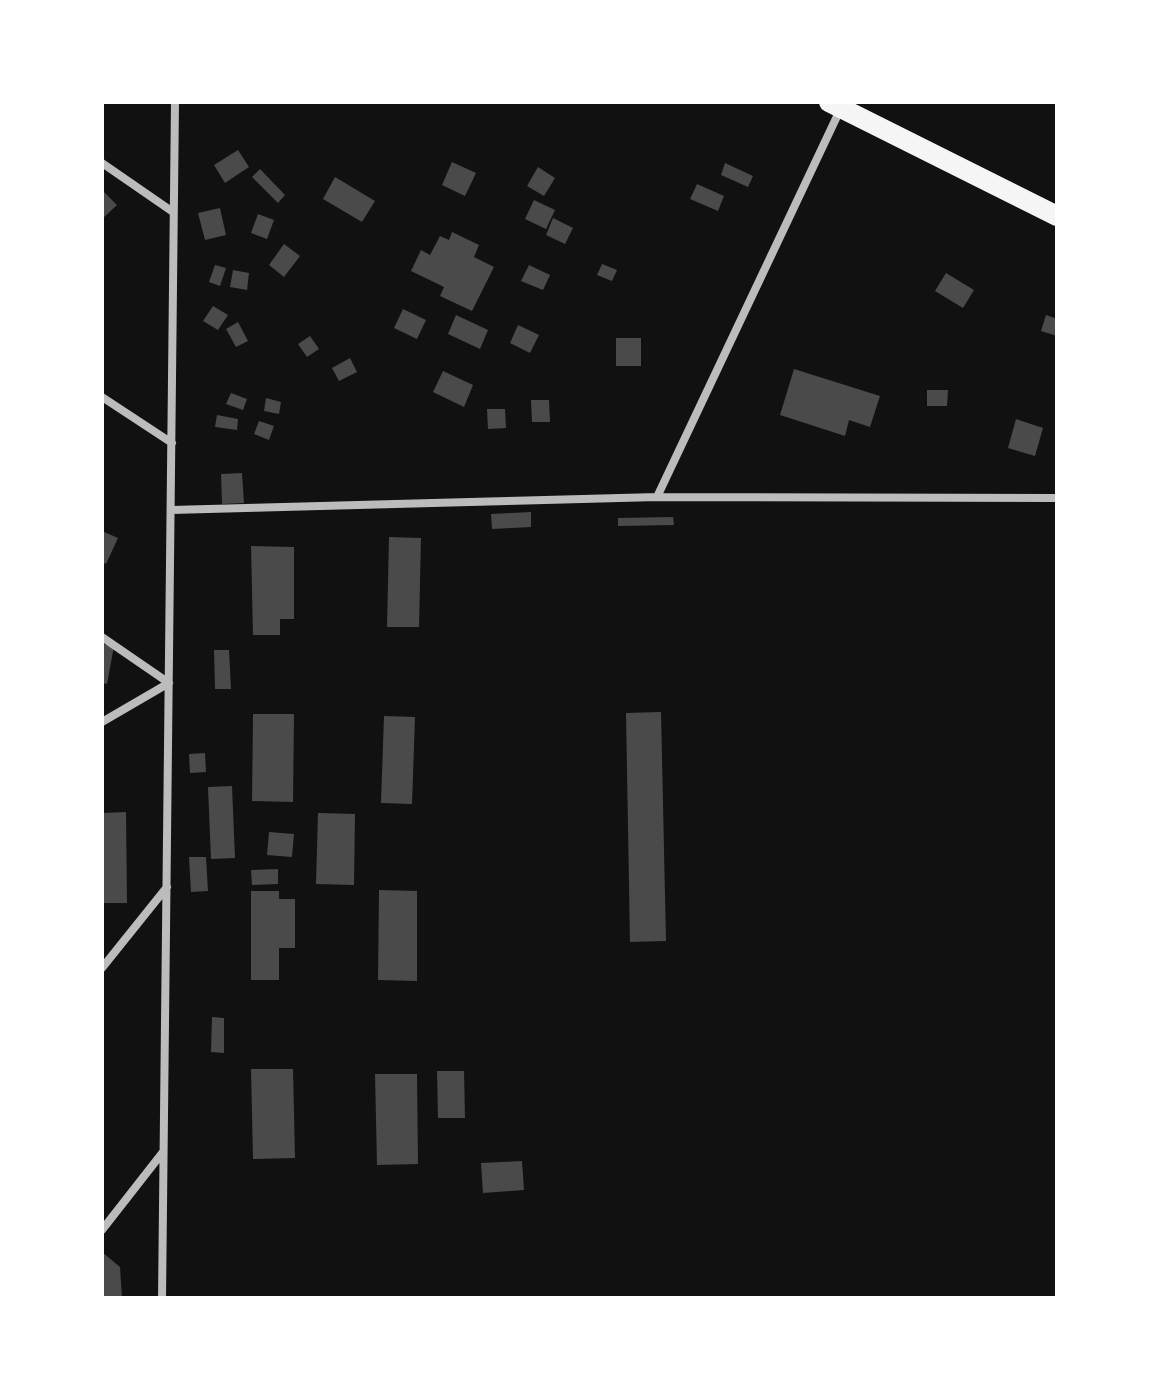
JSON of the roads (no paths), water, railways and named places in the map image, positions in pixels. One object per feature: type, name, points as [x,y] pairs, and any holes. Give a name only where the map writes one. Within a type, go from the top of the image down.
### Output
[{"type":"main road","points":[[838,104],[1057,216]]},
{"type":"street","points":[[162,1298],[175,102]]},
{"type":"street","points":[[657,497],[838,104]]},
{"type":"street","points":[[102,163],[173,212]]},
{"type":"street","points":[[102,397],[172,443]]},
{"type":"street","points":[[171,510],[657,497],[1057,498]]},
{"type":"street","points":[[102,637],[169,683]]},
{"type":"street","points":[[102,722],[169,683]]},
{"type":"street","points":[[102,968],[167,886]]},
{"type":"street","points":[[102,1230],[164,1151]]}]
